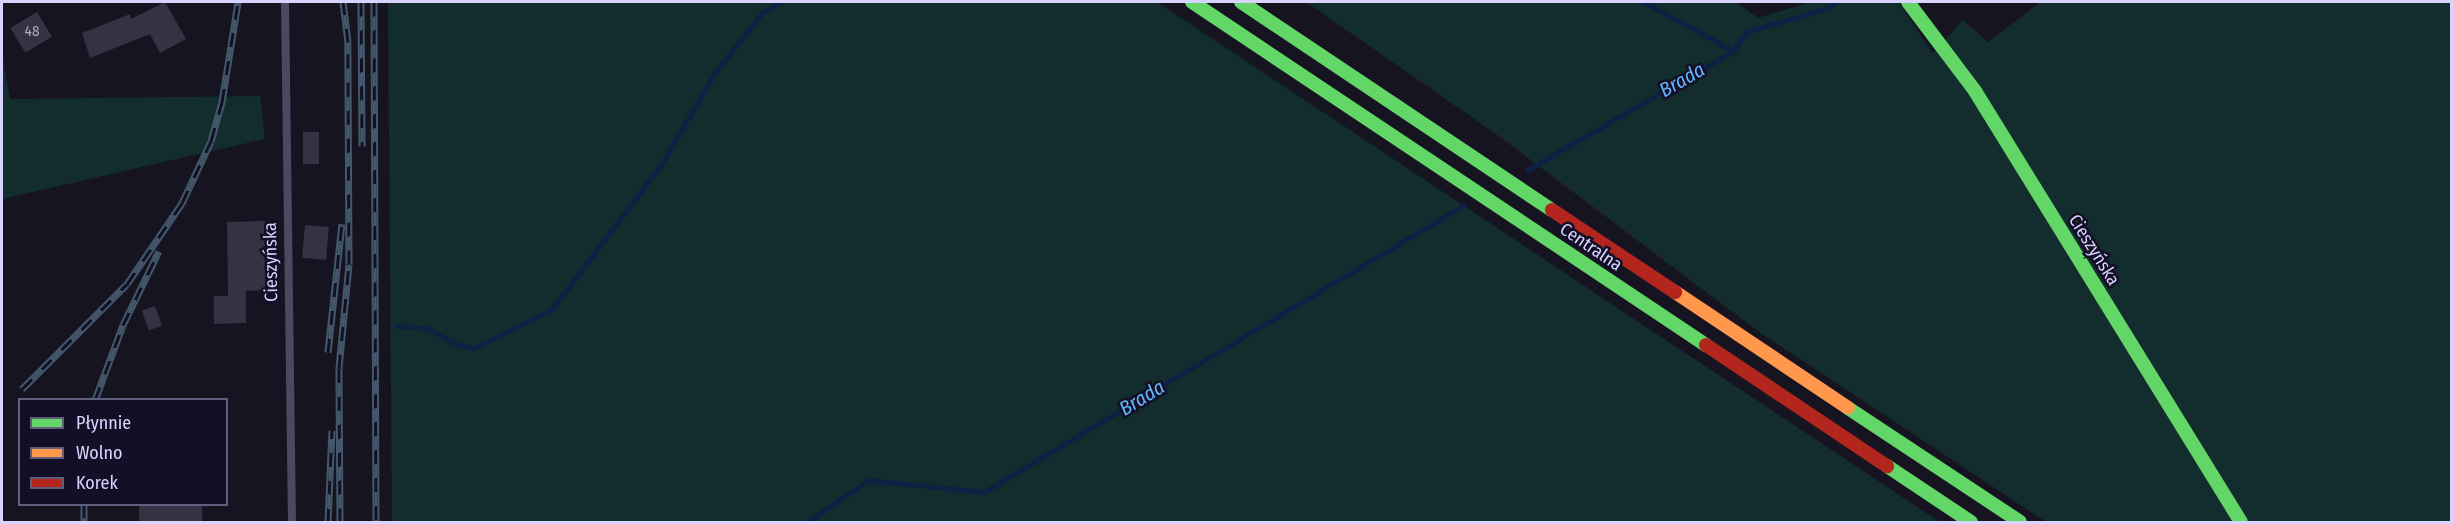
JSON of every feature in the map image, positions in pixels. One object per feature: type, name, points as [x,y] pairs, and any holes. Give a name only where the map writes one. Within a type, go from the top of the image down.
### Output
[{"type":"main road","name":"Centralna","points":[[1192,2],[1971,522]]},
{"type":"main road","name":"Centralna","points":[[1241,2],[2020,522]]},
{"type":"main road","name":"Cieszyńska","points":[[1908,2],[1975,91],[2241,522]]},
{"type":"lane","name":"Cieszyńska","points":[[285,2],[292,522]]},
{"type":"green space","points":[[388,2],[1157,2],[1940,522],[392,522]]},
{"type":"green space","points":[[1306,2],[1736,2],[1758,18],[1811,2],[1898,2],[1933,53],[1963,20],[1988,42],[2040,2],[2451,2],[2451,522],[2046,522],[1762,334],[1496,134]]},
{"type":"green space","points":[[2,54],[10,99],[260,96],[265,139],[2,199]]},
{"type":"building","points":[[165,2],[186,39],[160,53],[150,34],[90,58],[82,33],[130,14],[131,19]]},
{"type":"building","points":[[37,12],[52,37],[25,53],[10,28]]},
{"type":"building","points":[[303,132],[319,132],[319,164],[303,164]]},
{"type":"building","points":[[265,221],[265,290],[246,291],[246,323],[214,324],[214,296],[228,296],[227,222]]},
{"type":"building","points":[[305,225],[329,227],[326,260],[302,258]]},
{"type":"building","points":[[155,306],[162,326],[149,330],[142,311]]},
{"type":"building","points":[[139,506],[202,506],[202,522],[139,522]]},
{"type":"waterway","points":[[398,326],[426,328],[458,345],[474,348],[552,309],[660,166],[716,71],[762,13],[782,2]]},
{"type":"waterway","points":[[1644,2],[1733,51]]},
{"type":"waterway","name":"Brada","points":[[1527,170],[1733,51],[1746,32],[1828,8],[1837,2]]},
{"type":"waterway","name":"Brada","points":[[807,522],[869,480],[984,492],[1464,205]]},
{"type":"railway","points":[[22,389],[127,284],[182,203],[211,141],[222,102],[238,2]]},
{"type":"railway","points":[[340,522],[339,368],[349,264],[348,42],[343,2]]},
{"type":"railway","points":[[361,2],[362,146]]},
{"type":"railway","points":[[374,2],[376,522]]},
{"type":"railway","points":[[328,352],[342,224]]},
{"type":"railway","points":[[96,398],[123,325],[159,251]]},
{"type":"railway","points":[[328,522],[332,430]]},
{"type":"railway","points":[[84,506],[84,522]]},
{"type":"traffic: fast","points":[[1192,2],[1706,345]]},
{"type":"traffic: fast","points":[[1241,2],[1552,210]]},
{"type":"traffic: fast","points":[[1908,2],[1975,91],[2241,522]]},
{"type":"traffic: fast","points":[[1848,408],[2020,522]]},
{"type":"traffic: fast","points":[[1887,466],[1971,522]]},
{"type":"traffic: slow","points":[[1675,292],[1848,408]]},
{"type":"traffic: jam","points":[[1552,210],[1675,292]]},
{"type":"traffic: jam","points":[[1706,345],[1887,466]]}]
